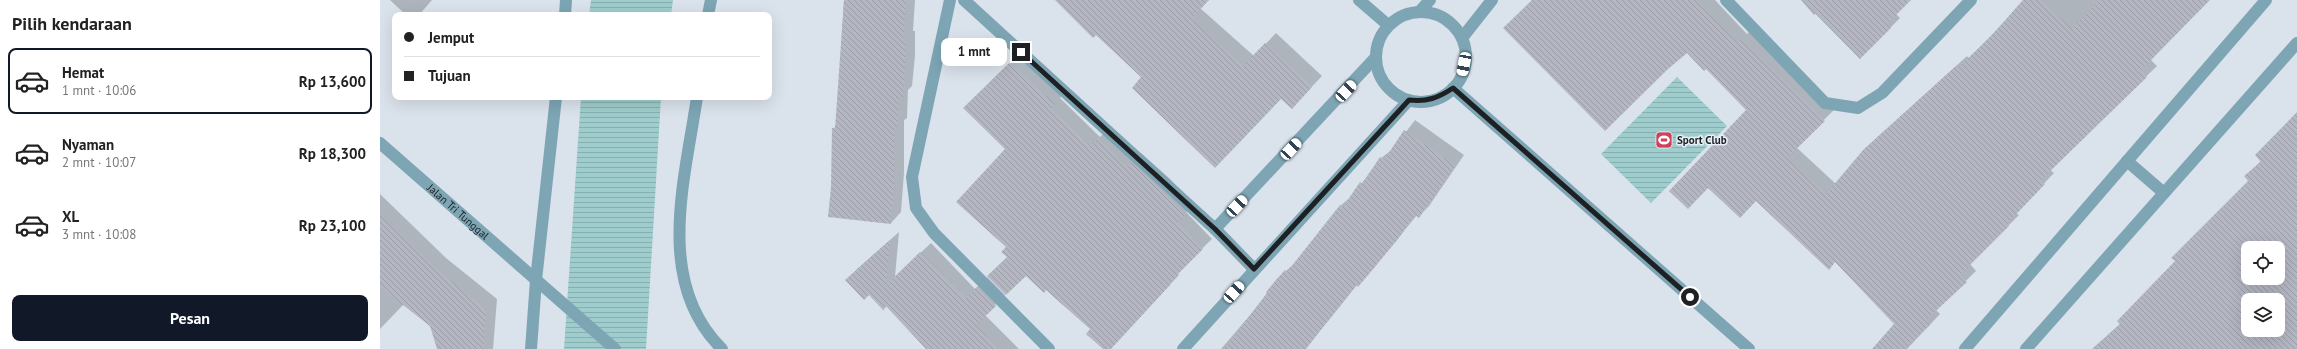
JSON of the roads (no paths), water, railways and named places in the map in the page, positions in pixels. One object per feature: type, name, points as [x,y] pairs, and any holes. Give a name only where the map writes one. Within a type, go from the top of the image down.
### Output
[{"type":"street","points":[[565,12],[566,0]]},
{"type":"street","points":[[709,12],[711,0]]},
{"type":"street","points":[[950,0],[912,177],[916,208],[934,233],[1049,349]]},
{"type":"street","points":[[964,0],[1215,229],[1254,269]]},
{"type":"street","points":[[1359,0],[1388,25]]},
{"type":"street","points":[[1420,11],[1430,0]]},
{"type":"street","points":[[1462,38],[1492,0]]},
{"type":"street","points":[[1726,0],[1825,103],[1858,108],[1882,94],[1971,0]]},
{"type":"street","points":[[1965,349],[2266,0]]},
{"type":"street","points":[[1420,11],[1437,14],[1452,24],[1462,38],[1466,55],[1463,72],[1453,88],[1439,98],[1422,102],[1409,100],[1389,90],[1380,75],[1375,58],[1378,41],[1388,25],[1402,16],[1420,11]]},
{"type":"street","points":[[2026,349],[2297,42]]},
{"type":"street","points":[[1215,229],[1375,58]]},
{"type":"street","points":[[1453,88],[1749,349]]},
{"type":"street","points":[[531,349],[536,280],[556,100]]},
{"type":"street","points":[[697,100],[678,233],[680,266],[692,304],[708,336],[722,349]]},
{"type":"street","points":[[1183,349],[1409,100]]},
{"type":"street","name":"Jalan Tri Tunggal","points":[[380,143],[615,349]]},
{"type":"street","points":[[2127,161],[2164,193]]},
{"type":"place","name":"Sport Club","points":[[1664,140]]}]
